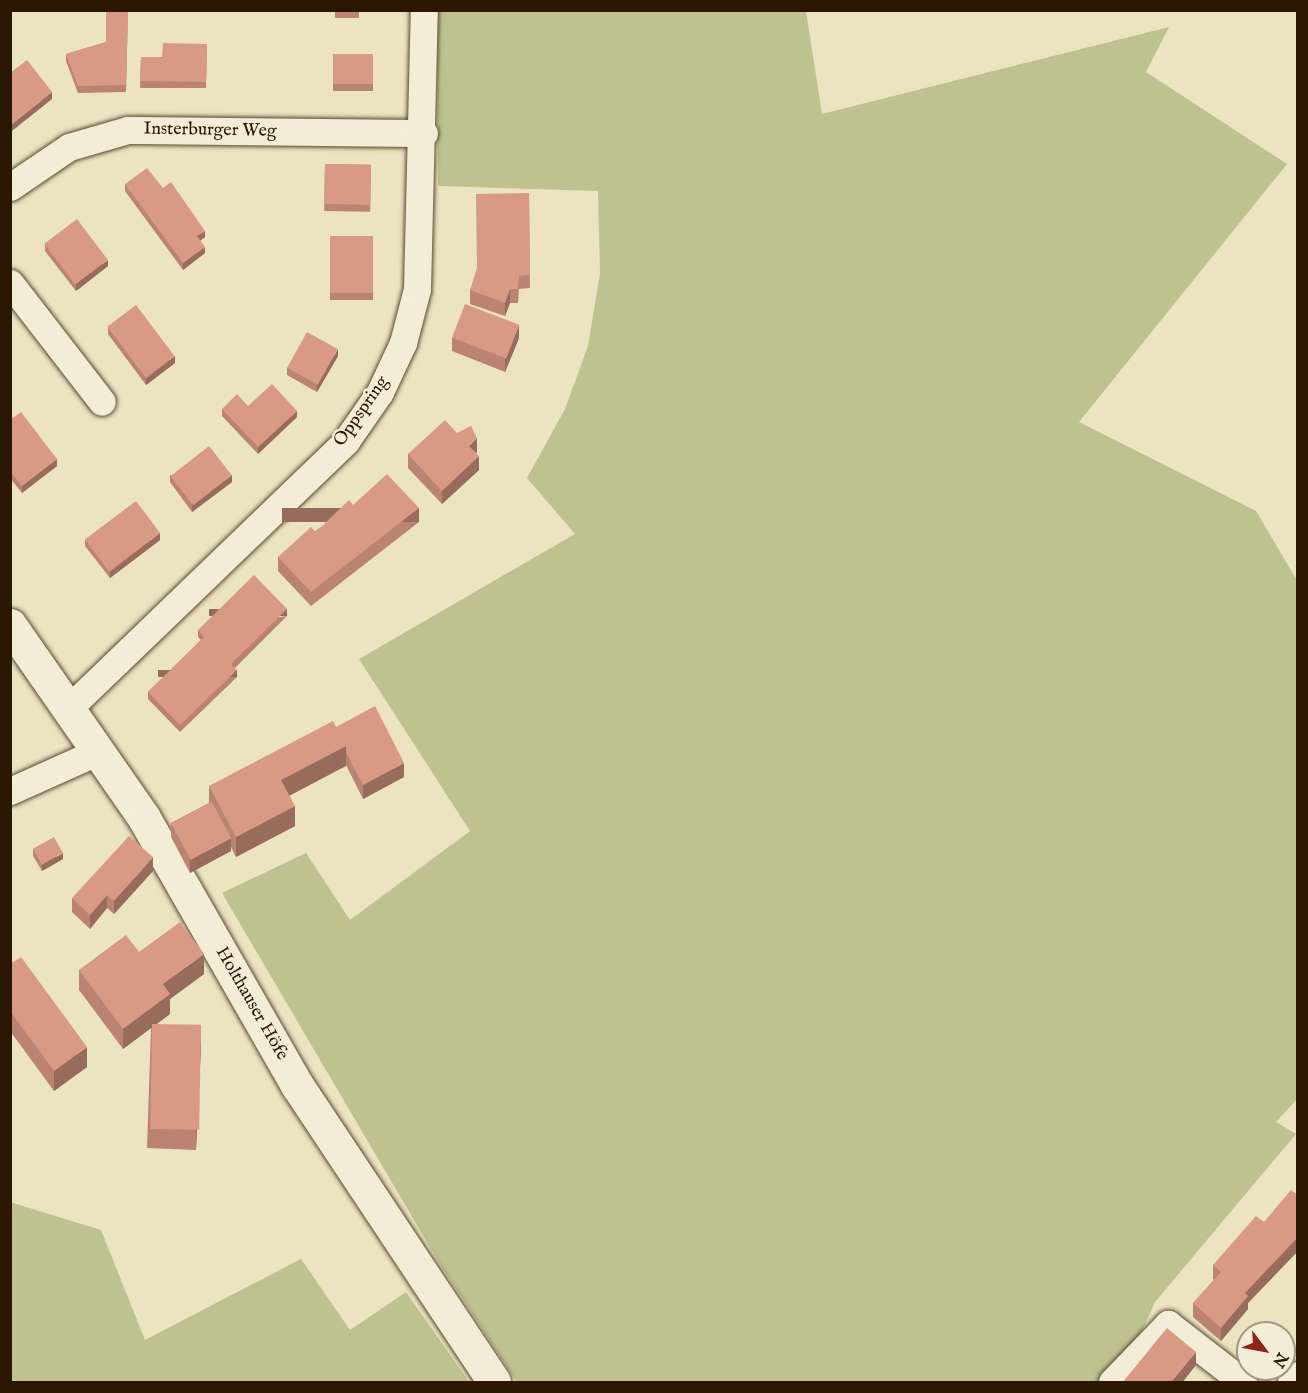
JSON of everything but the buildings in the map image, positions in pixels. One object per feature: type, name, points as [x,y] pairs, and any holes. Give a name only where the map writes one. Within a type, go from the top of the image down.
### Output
[{"type":"street","name":"Oppspring","points":[[70,706],[346,441],[380,392],[403,343],[417,289],[424,134],[424,10]]},
{"type":"street","name":"Insterburger Weg","points":[[10,187],[69,147],[128,130],[424,134]]},
{"type":"street","points":[[10,283],[102,402]]},
{"type":"street","name":"Holthauser Höfe","points":[[10,624],[70,706],[144,818],[297,1085],[494,1383]]},
{"type":"street","points":[[10,791],[99,751]]},
{"type":"street","points":[[1112,1383],[1168,1324],[1211,1355],[1243,1383]]},
{"type":"street","points":[[1291,1383],[1298,1375]]},
{"type":"green space","points":[[437,11],[806,11],[822,114],[1169,27],[1146,72],[1287,164],[1079,422],[1256,511],[1298,582],[1298,1098],[1276,1122],[1296,1134],[1155,1302],[1140,1335],[1100,1382],[517,1382],[441,1266],[222,893],[306,853],[350,920],[470,831],[359,659],[575,534],[527,478],[565,409],[588,346],[600,273],[598,191],[438,186]]},
{"type":"green space","points":[[10,1202],[101,1230],[145,1340],[301,1259],[350,1330],[406,1292],[469,1382],[11,1382]]}]
